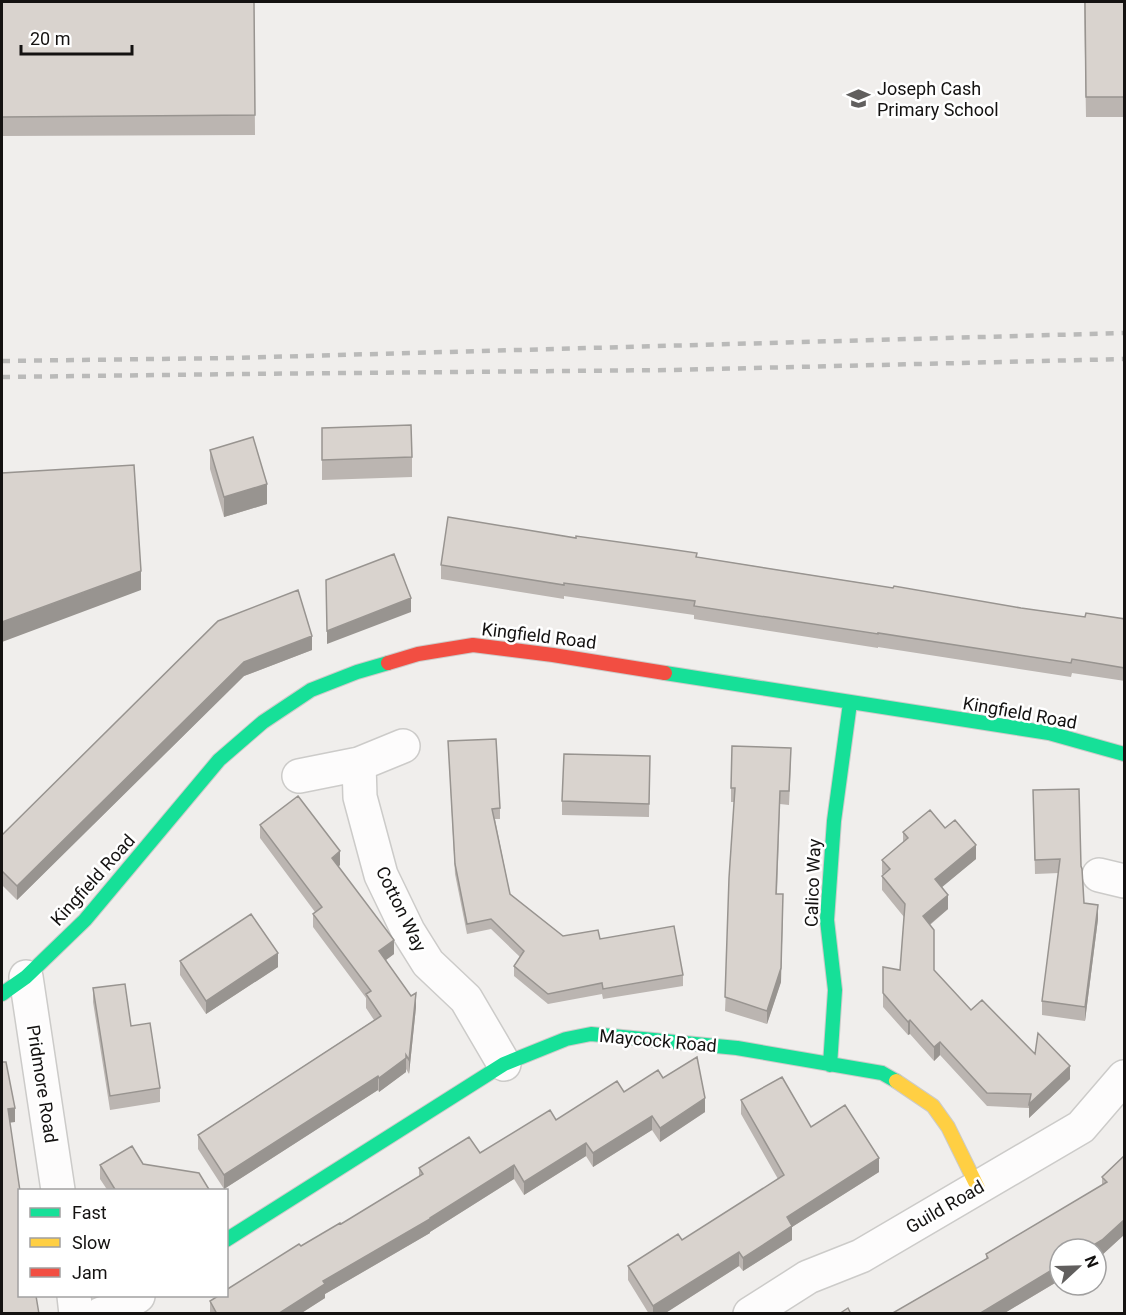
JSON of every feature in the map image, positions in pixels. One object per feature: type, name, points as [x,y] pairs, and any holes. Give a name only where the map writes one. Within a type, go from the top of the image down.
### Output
[{"type":"street","name":"Kingfield Road","points":[[14,986],[85,920],[219,760],[263,722],[311,690],[357,672],[418,654],[473,645],[552,654],[1049,734],[1125,754]]},
{"type":"street","name":"Calico Way","points":[[830,1065],[835,990],[827,920],[834,821],[850,703]]},
{"type":"street","points":[[299,776],[359,764],[403,746]]},
{"type":"street","name":"Cotton Way","points":[[359,764],[360,797],[381,875],[394,903],[428,963],[466,999],[504,1064]]},
{"type":"street","name":"Pridmore Road","points":[[14,986],[58,1189]]},
{"type":"street","name":"Maycock Road","points":[[228,1239],[504,1064],[566,1039],[591,1034],[737,1048],[882,1073],[933,1106],[948,1128],[978,1188]]},
{"type":"street","name":"Guild Road","points":[[750,1314],[808,1277],[861,1256],[1081,1127],[1125,1077]]},
{"type":"street","points":[[74,1297],[76,1314]]},
{"type":"street","points":[[100,1314],[118,1308],[136,1297]]},
{"type":"building","points":[[2,2],[254,2],[255,115],[2,117]]},
{"type":"building","points":[[1085,2],[1125,2],[1125,97],[1086,97]]},
{"type":"building","points":[[411,425],[412,457],[322,460],[322,428]]},
{"type":"building","points":[[253,437],[267,484],[224,497],[210,450]]},
{"type":"building","points":[[134,465],[141,571],[2,622],[2,473]]},
{"type":"building","points":[[448,517],[576,538],[576,536],[697,553],[696,557],[893,588],[894,586],[1021,608],[1085,617],[1086,613],[1125,619],[1125,668],[1072,659],[1071,663],[878,634],[694,606],[695,601],[564,583],[564,585],[441,565]]},
{"type":"building","points":[[394,554],[411,598],[327,631],[326,580]]},
{"type":"building","points":[[298,590],[312,636],[244,662],[17,886],[2,871],[2,835],[218,621]]},
{"type":"building","points":[[496,739],[500,808],[492,809],[510,894],[563,936],[598,930],[600,939],[674,926],[683,975],[603,989],[602,983],[548,994],[514,966],[524,951],[491,919],[467,924],[455,864],[448,741]]},
{"type":"building","points":[[732,746],[791,748],[789,791],[780,791],[776,894],[783,894],[781,968],[767,1011],[725,997],[735,788],[731,788]]},
{"type":"building","points":[[564,754],[650,756],[649,804],[562,801]]},
{"type":"building","points":[[1079,789],[1084,903],[1098,905],[1085,1007],[1042,1001],[1060,859],[1035,860],[1033,790]]},
{"type":"building","points":[[298,796],[340,851],[332,858],[394,940],[379,951],[411,996],[416,993],[409,1060],[406,1055],[406,1058],[379,1078],[378,1076],[224,1175],[198,1135],[381,1016],[366,994],[371,991],[313,914],[322,907],[260,825]]},
{"type":"building","points":[[930,810],[945,828],[955,820],[976,845],[935,879],[948,895],[923,916],[934,930],[934,970],[971,1010],[982,1000],[1035,1054],[1038,1033],[1070,1066],[1029,1104],[1031,1094],[987,1093],[940,1042],[934,1047],[883,993],[883,967],[900,970],[905,904],[882,876],[890,869],[882,860],[908,838],[903,832]]},
{"type":"building","points":[[251,914],[278,953],[206,1001],[180,961]]},
{"type":"building","points":[[125,984],[131,1026],[150,1023],[160,1088],[110,1096],[93,988]]},
{"type":"building","points":[[697,1057],[705,1098],[660,1128],[652,1116],[593,1153],[586,1143],[524,1182],[514,1165],[430,1219],[323,1281],[325,1284],[278,1314],[217,1314],[210,1301],[216,1297],[228,1297],[228,1289],[299,1244],[301,1246],[341,1224],[423,1174],[419,1168],[469,1137],[480,1153],[550,1110],[556,1120],[617,1081],[624,1092],[658,1070],[663,1078]]},
{"type":"building","points":[[2,1062],[6,1062],[15,1108],[8,1109],[20,1189],[18,1297],[36,1297],[39,1314],[2,1314]]},
{"type":"building","points":[[782,1077],[811,1127],[845,1105],[879,1158],[787,1217],[792,1226],[743,1258],[739,1252],[653,1306],[628,1266],[678,1234],[682,1240],[784,1175],[741,1100]]},
{"type":"building","points":[[132,1146],[143,1164],[199,1173],[209,1189],[115,1189],[100,1165]]},
{"type":"building","points":[[1125,1155],[1125,1219],[1105,1237],[1048,1237],[1048,1272],[979,1314],[891,1314],[988,1258],[986,1254],[1107,1182],[1102,1177]]},
{"type":"building","points":[[848,1308],[851,1314],[839,1314]]},
{"type":"railway","points":[[2,361],[232,358],[1124,333]]},
{"type":"railway","points":[[2,377],[672,370],[1124,359]]},
{"type":"traffic: fast","points":[[2,994],[26,977],[85,920],[219,760],[263,722],[311,690],[388,663]]},
{"type":"traffic: fast","points":[[665,673],[1049,733],[1124,754]]},
{"type":"traffic: fast","points":[[830,1065],[835,990],[827,920],[834,821],[850,703]]},
{"type":"traffic: fast","points":[[228,1239],[504,1064],[566,1039],[591,1034],[737,1048],[882,1073],[896,1081]]},
{"type":"traffic: slow","points":[[896,1081],[933,1106],[948,1127],[978,1188]]},
{"type":"traffic: jam","points":[[388,663],[418,654],[473,645],[665,673]]},
{"type":"place","name":"Joseph Cash Primary School","points":[[859,99]]}]
